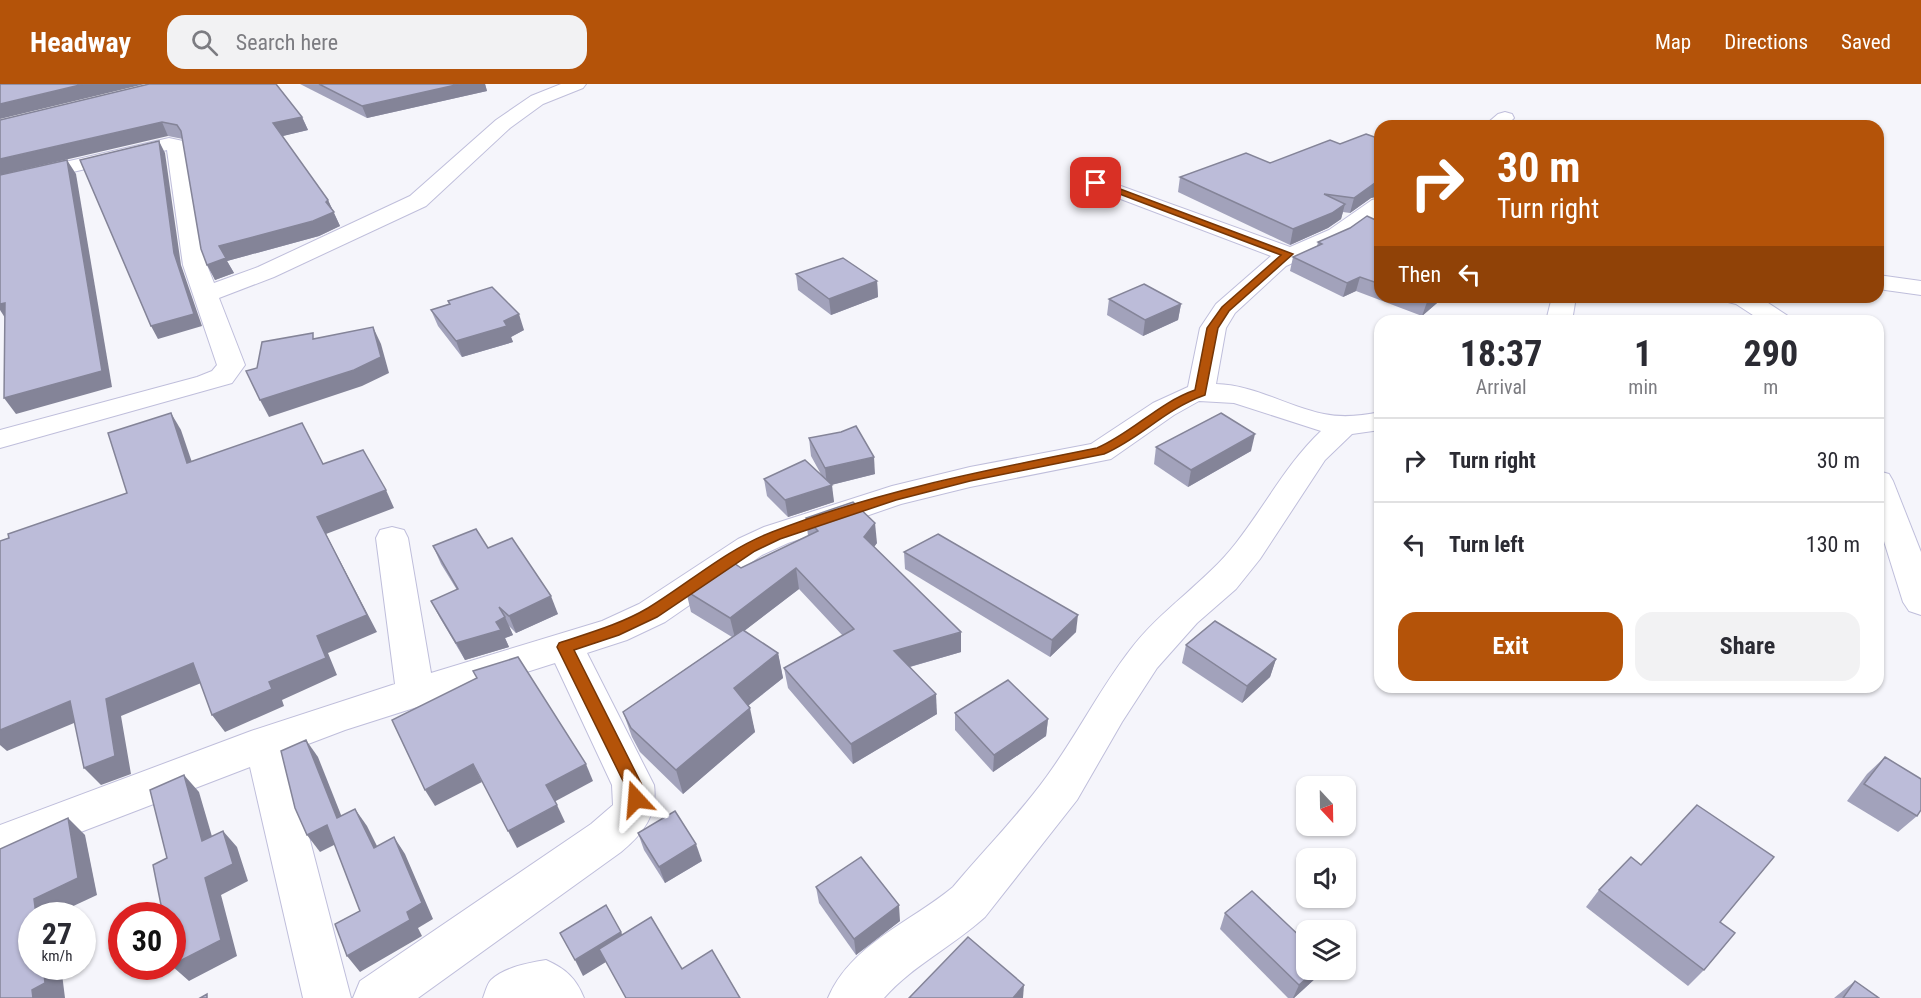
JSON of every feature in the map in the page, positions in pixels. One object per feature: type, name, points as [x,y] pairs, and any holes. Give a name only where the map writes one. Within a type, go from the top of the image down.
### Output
[{"type":"street","points":[[206,295],[266,272],[418,201],[503,124],[537,100],[577,84]]},
{"type":"street","points":[[0,183],[175,144],[195,265],[231,365],[222,376],[207,383],[0,439]]},
{"type":"street","points":[[1096,183],[1288,254]]},
{"type":"street","points":[[1201,392],[1213,328],[1225,309],[1288,254],[1337,235],[1374,209]]},
{"type":"street","points":[[1884,283],[1921,288]]},
{"type":"street","points":[[1751,303],[1770,315]]},
{"type":"street","points":[[0,844],[334,718],[614,631],[652,613],[750,547],[776,535],[892,496],[970,477],[1100,452],[1118,444],[1155,415],[1183,398],[1201,392],[1230,395],[1326,423],[1362,423]]},
{"type":"street","points":[[852,998],[880,967],[969,902],[1062,788],[1107,711],[1144,658],[1184,614],[1230,572],[1248,551],[1314,454],[1362,423]]},
{"type":"street","points":[[1884,496],[1921,602]]},
{"type":"street","points":[[392,538],[415,693]]},
{"type":"street","points":[[377,998],[606,838],[624,824],[632,813],[636,799],[633,785],[565,647]]},
{"type":"street","points":[[265,744],[327,998]]},
{"type":"street","points":[[507,998],[523,988],[546,984],[560,998]]},
{"type":"building","points":[[0,84],[84,84],[0,104]]},
{"type":"building","points":[[149,84],[276,84],[302,117],[273,123],[328,200],[326,202],[334,212],[313,221],[219,246],[226,258],[207,265],[201,249],[181,131],[177,125],[162,122],[0,159],[0,120]]},
{"type":"building","points":[[319,84],[460,84],[362,106]]},
{"type":"building","points":[[1366,134],[1374,137],[1374,184],[1354,198],[1324,194],[1345,204],[1332,213],[1293,229],[1180,177],[1246,153],[1270,163],[1330,140],[1340,144]]},
{"type":"building","points":[[159,141],[174,253],[194,314],[151,326],[80,160]]},
{"type":"building","points":[[67,160],[102,371],[4,398],[5,303],[0,304],[0,175]]},
{"type":"building","points":[[1367,216],[1374,219],[1374,282],[1360,277],[1347,283],[1293,257],[1322,244],[1318,242],[1350,228]]},
{"type":"building","points":[[843,258],[877,281],[829,299],[796,274]]},
{"type":"building","points":[[1144,284],[1181,304],[1145,320],[1109,299]]},
{"type":"building","points":[[492,287],[519,314],[504,321],[507,326],[456,341],[431,310],[450,304],[448,301]]},
{"type":"building","points":[[373,327],[381,357],[354,370],[260,400],[246,371],[257,368],[262,342],[313,333],[313,339]]},
{"type":"building","points":[[171,413],[187,463],[302,423],[323,464],[363,450],[386,490],[317,517],[367,615],[317,636],[326,658],[269,682],[272,689],[212,715],[193,663],[106,699],[115,756],[84,768],[70,701],[0,730],[0,541],[9,538],[8,534],[127,493],[108,433]]},
{"type":"building","points":[[1221,413],[1255,434],[1191,470],[1156,447]]},
{"type":"building","points":[[856,426],[874,457],[825,468],[809,438],[841,432]]},
{"type":"building","points":[[805,460],[832,485],[785,500],[764,479]]},
{"type":"building","points":[[853,502],[875,523],[864,537],[961,632],[894,651],[936,694],[851,744],[784,668],[854,629],[796,568],[730,618],[686,591],[731,561],[741,568],[818,531],[806,518]]},
{"type":"building","points":[[476,529],[488,548],[512,538],[551,596],[509,616],[499,607],[505,617],[496,622],[501,630],[456,643],[431,601],[458,589],[433,546]]},
{"type":"building","points":[[938,534],[1078,615],[1052,640],[904,552]]},
{"type":"building","points":[[1215,621],[1276,659],[1247,686],[1186,645]]},
{"type":"building","points":[[743,630],[778,653],[734,688],[750,708],[676,770],[631,728],[623,712]]},
{"type":"building","points":[[518,657],[586,764],[546,785],[557,805],[508,831],[473,764],[425,790],[392,720],[477,678],[473,671]]},
{"type":"building","points":[[1008,680],[1048,719],[994,755],[955,713]]},
{"type":"building","points":[[306,740],[337,818],[355,809],[374,848],[394,837],[422,903],[407,912],[410,920],[347,956],[335,924],[360,911],[327,825],[307,835],[295,808],[281,751]]},
{"type":"building","points":[[1885,757],[1921,779],[1921,810],[1917,816],[1864,784]]},
{"type":"building","points":[[184,775],[202,841],[223,831],[233,864],[205,878],[221,940],[186,958],[186,902],[160,902],[153,865],[167,858],[150,790]]},
{"type":"building","points":[[1697,805],[1774,857],[1720,922],[1735,933],[1704,970],[1599,890],[1631,857],[1641,865]]},
{"type":"building","points":[[675,811],[696,844],[659,867],[638,833]]},
{"type":"building","points":[[68,818],[78,878],[34,899],[34,902],[18,902],[18,980],[45,980],[45,983],[32,990],[33,998],[0,998],[0,849]]},
{"type":"building","points":[[861,857],[899,905],[854,939],[816,887]]},
{"type":"building","points":[[1252,891],[1296,933],[1296,980],[1305,980],[1299,985],[1225,913]]},
{"type":"building","points":[[606,905],[621,932],[575,960],[560,933]]},
{"type":"building","points":[[651,917],[682,969],[712,950],[740,998],[626,998],[599,949]]},
{"type":"building","points":[[968,937],[1024,985],[1013,998],[909,998]]},
{"type":"building","points":[[1855,981],[1879,998],[1843,998]]},
{"type":"route","points":[[636,799],[633,785],[565,647],[614,631],[652,613],[750,547],[776,535],[892,496],[970,477],[1100,452],[1118,444],[1155,415],[1183,398],[1201,392],[1213,328],[1225,309],[1288,254],[1096,183]]}]
